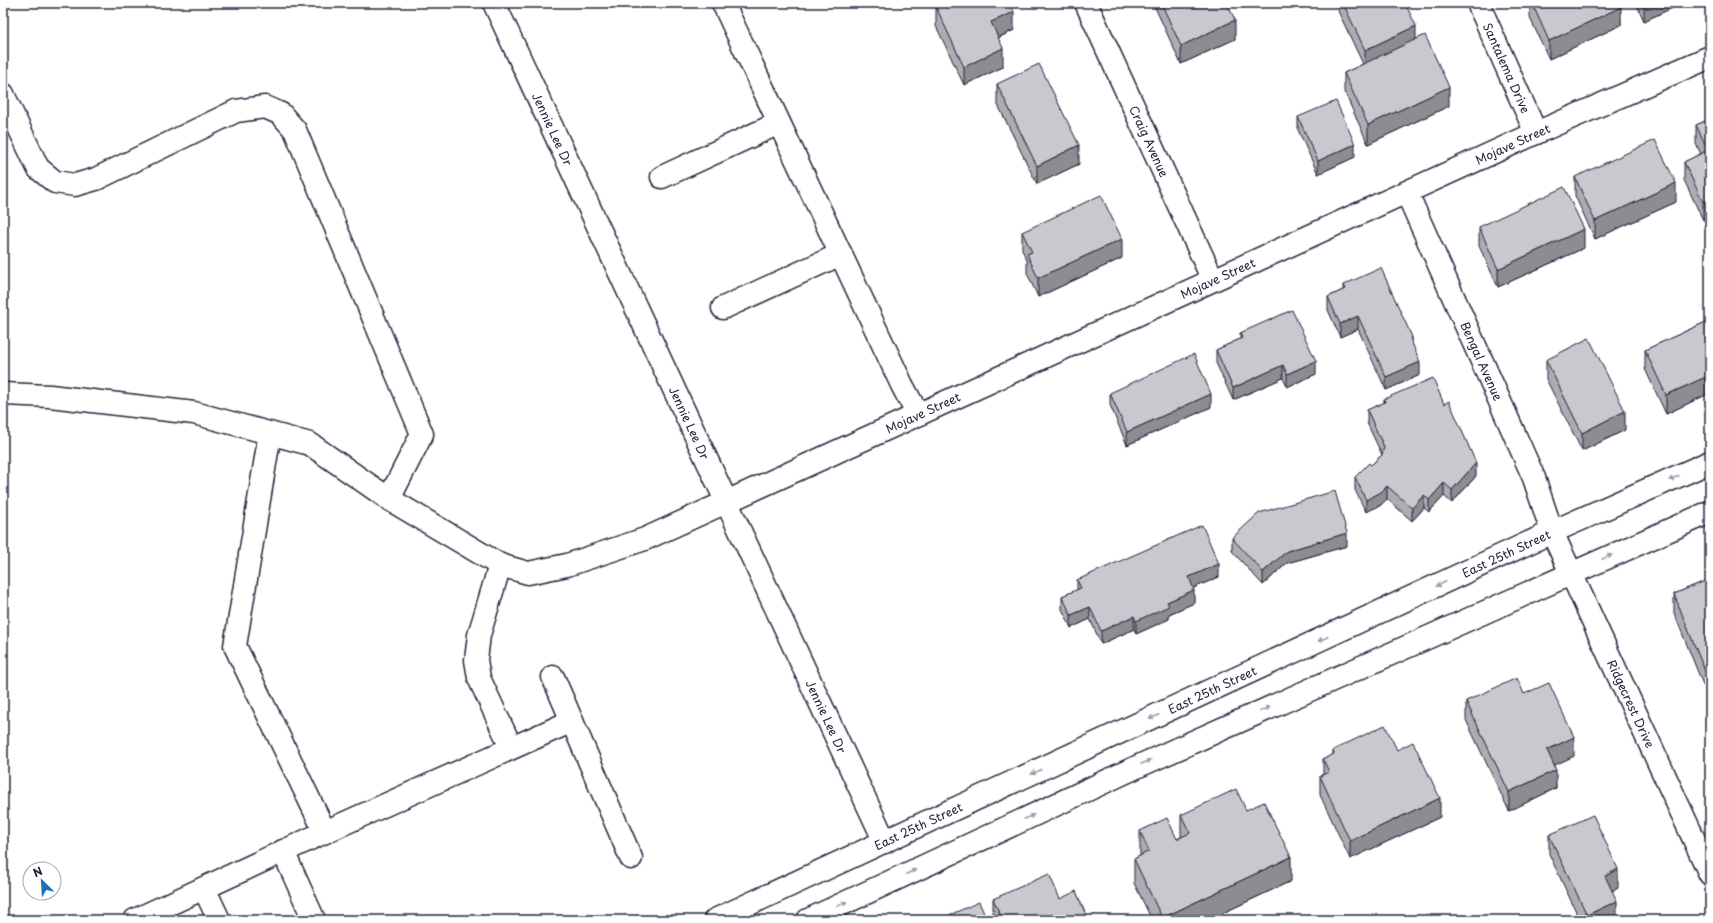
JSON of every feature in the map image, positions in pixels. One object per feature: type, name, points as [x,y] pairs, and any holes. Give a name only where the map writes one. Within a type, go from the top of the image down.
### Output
[{"type":"street","name":"Jennie Lee Dr","points":[[494,3],[885,842]]},
{"type":"street","points":[[723,3],[902,385],[918,415]]},
{"type":"street","name":"Craig Avenue","points":[[1086,3],[1212,280]]},
{"type":"street","name":"Santalema Drive","points":[[1478,3],[1536,133]]},
{"type":"street","name":"Mojave Street","points":[[3,394],[50,396],[194,413],[310,444],[389,498],[500,565],[528,573],[567,565],[645,539],[1536,133],[1710,57]]},
{"type":"street","points":[[3,94],[38,168],[55,182],[75,185],[96,179],[236,111],[265,107],[281,114],[295,130],[422,434],[389,498]]},
{"type":"street","points":[[662,177],[779,122]]},
{"type":"street","name":"Bengal Avenue","points":[[1407,193],[1534,478],[1552,532]]},
{"type":"street","points":[[723,308],[841,254]]},
{"type":"street","points":[[270,433],[235,646],[324,832]]},
{"type":"street","name":"East 25th Street","points":[[715,920],[1552,532],[1710,462]]},
{"type":"street","points":[[808,920],[1141,764],[1710,512]]},
{"type":"street","name":"Ridgecrest Drive","points":[[1552,532],[1710,874]]},
{"type":"street","points":[[500,565],[479,635],[476,660],[479,678],[511,747]]},
{"type":"street","points":[[554,677],[631,858]]},
{"type":"street","points":[[135,920],[324,832],[572,721]]},
{"type":"street","points":[[283,851],[314,920]]},
{"type":"street","points":[[204,888],[219,920]]},
{"type":"building","points":[[945,3],[1010,3],[1014,12],[991,22],[1003,48],[964,67],[936,7]]},
{"type":"building","points":[[1161,3],[1227,3],[1235,20],[1181,46]]},
{"type":"building","points":[[1343,3],[1405,3],[1416,26],[1365,50]]},
{"type":"building","points":[[1532,3],[1620,3],[1621,7],[1549,41]]},
{"type":"building","points":[[1425,35],[1449,87],[1368,125],[1344,73]]},
{"type":"building","points":[[1039,64],[1079,145],[1037,166],[997,84]]},
{"type":"building","points":[[1336,101],[1355,144],[1318,161],[1298,117]]},
{"type":"building","points":[[1710,119],[1710,198],[1703,202],[1684,162],[1708,150],[1696,125]]},
{"type":"building","points":[[1655,140],[1676,183],[1595,221],[1575,177]]},
{"type":"building","points":[[1564,187],[1584,229],[1498,269],[1479,227]]},
{"type":"building","points":[[1101,195],[1122,239],[1038,278],[1027,254],[1032,252],[1022,232]]},
{"type":"building","points":[[1381,268],[1412,337],[1410,338],[1420,362],[1386,377],[1358,316],[1340,324],[1328,297],[1345,289],[1343,285]]},
{"type":"building","points":[[1292,310],[1316,361],[1287,374],[1283,365],[1233,388],[1216,350],[1242,338],[1240,333]]},
{"type":"building","points":[[1710,320],[1710,375],[1666,395],[1645,350]]},
{"type":"building","points":[[1589,338],[1625,411],[1582,433],[1546,360]]},
{"type":"building","points":[[1194,354],[1211,394],[1127,432],[1110,393]]},
{"type":"building","points":[[1433,378],[1444,404],[1449,401],[1476,463],[1452,490],[1444,483],[1429,500],[1424,495],[1412,508],[1387,486],[1381,492],[1366,500],[1355,477],[1369,463],[1371,465],[1382,455],[1384,447],[1367,410],[1385,402],[1384,399]]},
{"type":"building","points":[[1335,491],[1347,533],[1287,551],[1263,572],[1232,538],[1259,513]]},
{"type":"building","points":[[1202,525],[1219,564],[1189,577],[1194,590],[1167,602],[1169,606],[1136,621],[1134,616],[1101,631],[1090,607],[1071,615],[1062,596],[1081,588],[1077,580]]},
{"type":"building","points":[[1710,579],[1710,678],[1708,679],[1674,594]]},
{"type":"building","points":[[1517,678],[1524,694],[1549,683],[1574,737],[1547,750],[1556,770],[1509,792],[1466,701]]},
{"type":"building","points":[[1385,725],[1397,750],[1413,742],[1440,798],[1350,841],[1320,776],[1329,772],[1323,759],[1334,754],[1333,750]]},
{"type":"building","points":[[1236,789],[1246,810],[1264,802],[1291,857],[1162,918],[1134,859],[1149,851],[1140,831],[1167,818],[1177,839],[1190,833],[1181,815]]},
{"type":"building","points":[[1593,815],[1618,869],[1605,876],[1617,901],[1587,915],[1549,835]]},
{"type":"building","points":[[1049,874],[1060,899],[1076,891],[1088,920],[993,920],[1001,916],[993,899]]},
{"type":"building","points":[[979,902],[987,920],[947,920],[945,917]]}]
